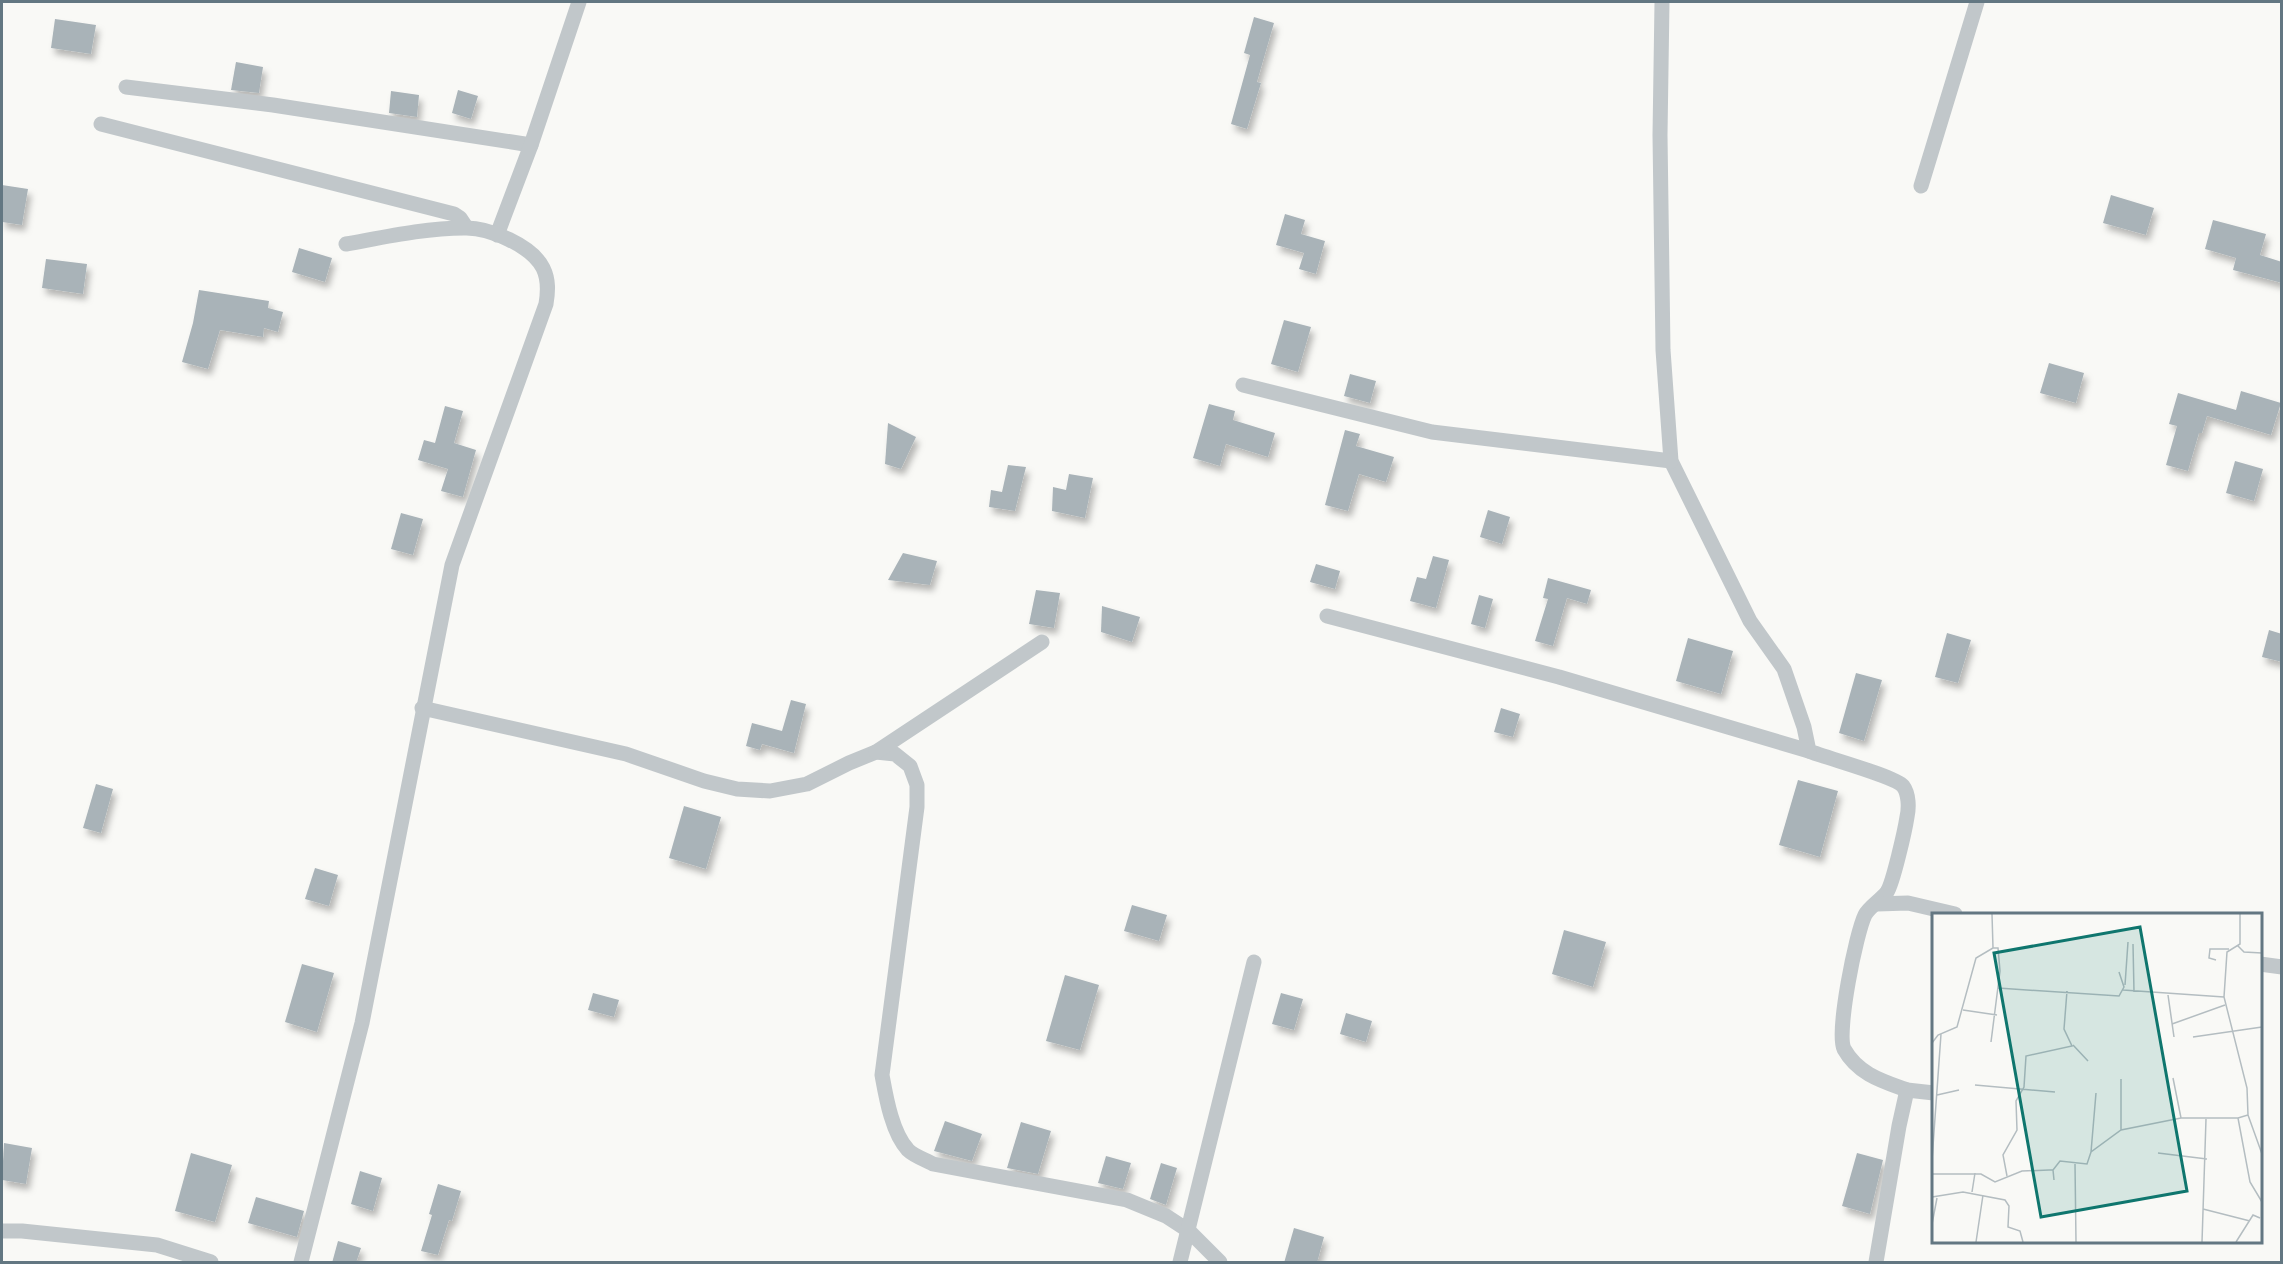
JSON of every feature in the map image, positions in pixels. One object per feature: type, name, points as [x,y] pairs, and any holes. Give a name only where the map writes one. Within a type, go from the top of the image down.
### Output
[{"type":"street","points":[[498,235],[579,2]]},
{"type":"street","points":[[1662,2],[1660,135],[1663,350],[1671,461],[1750,621],[1784,669],[1804,727],[1809,751]]},
{"type":"street","points":[[1921,186],[1977,2]]},
{"type":"street","points":[[126,87],[273,105],[531,145]]},
{"type":"street","points":[[101,124],[454,214],[466,227]]},
{"type":"street","points":[[301,1263],[362,1023],[422,708],[452,565],[546,304],[548,284],[543,268],[534,255],[498,235],[466,227],[402,234],[346,244]]},
{"type":"street","points":[[1244,385],[1431,432],[1671,461]]},
{"type":"street","points":[[1327,616],[1559,677],[1809,751],[1890,778],[1903,786],[1908,798],[1908,816],[1888,890],[1866,914],[1851,967],[1842,1024],[1843,1047],[1855,1064],[1871,1077],[1907,1090],[1932,1093]]},
{"type":"street","points":[[422,708],[626,754],[704,781],[737,789],[770,791],[807,784],[849,762],[876,752],[1042,642]]},
{"type":"street","points":[[876,752],[895,754],[910,766],[917,785],[917,807],[882,1075],[887,1103],[896,1129],[909,1150],[933,1164],[1127,1200],[1166,1216],[1189,1231],[1220,1263]]},
{"type":"street","points":[[1877,904],[1908,903],[1947,913]]},
{"type":"street","points":[[1180,1263],[1254,962]]},
{"type":"street","points":[[2262,964],[2282,967]]},
{"type":"street","points":[[1876,1263],[1907,1090]]},
{"type":"street","points":[[2,1231],[157,1245],[211,1263]]},
{"type":"building","points":[[1254,17],[1274,23],[1257,82],[1261,83],[1247,129],[1231,124],[1250,55],[1244,53]]},
{"type":"building","points":[[55,19],[96,25],[91,54],[51,48]]},
{"type":"building","points":[[236,62],[263,67],[259,93],[231,90]]},
{"type":"building","points":[[458,90],[478,96],[471,119],[452,113]]},
{"type":"building","points":[[391,91],[419,95],[417,117],[389,113]]},
{"type":"building","points":[[2,185],[28,189],[22,225],[2,222]]},
{"type":"building","points":[[2111,195],[2154,208],[2146,235],[2103,223]]},
{"type":"building","points":[[1285,214],[1305,220],[1301,234],[1325,241],[1316,274],[1299,269],[1304,253],[1276,245]]},
{"type":"building","points":[[2213,220],[2266,234],[2260,255],[2282,262],[2282,283],[2233,270],[2236,258],[2205,249]]},
{"type":"building","points":[[299,248],[332,258],[325,282],[292,272]]},
{"type":"building","points":[[46,259],[87,264],[83,294],[42,288]]},
{"type":"building","points":[[199,290],[269,301],[268,308],[283,312],[278,332],[264,328],[263,337],[220,330],[208,369],[182,362]]},
{"type":"building","points":[[1284,320],[1311,327],[1298,372],[1271,364]]},
{"type":"building","points":[[2049,363],[2084,373],[2076,403],[2040,393]]},
{"type":"building","points":[[1350,374],[1376,381],[1370,403],[1344,396]]},
{"type":"building","points":[[2241,391],[2281,403],[2271,435],[2207,416],[2202,433],[2199,433],[2188,471],[2166,465],[2177,426],[2169,424],[2178,393],[2236,410]]},
{"type":"building","points":[[1209,404],[1235,411],[1233,420],[1275,433],[1268,457],[1226,444],[1220,466],[1193,458]]},
{"type":"building","points":[[445,406],[463,411],[454,443],[476,450],[463,497],[441,491],[448,469],[418,460],[424,440],[435,443]]},
{"type":"building","points":[[888,423],[916,437],[901,469],[885,464]]},
{"type":"building","points":[[1345,430],[1360,434],[1356,446],[1394,457],[1386,482],[1359,474],[1348,511],[1325,505]]},
{"type":"building","points":[[2235,461],[2263,469],[2254,501],[2226,493]]},
{"type":"building","points":[[1008,465],[1026,467],[1015,511],[989,507],[991,490],[1002,492]]},
{"type":"building","points":[[1069,474],[1093,478],[1085,518],[1052,511],[1053,487],[1066,490]]},
{"type":"building","points":[[1488,510],[1510,517],[1502,544],[1480,537]]},
{"type":"building","points":[[401,513],[423,519],[413,555],[391,549]]},
{"type":"building","points":[[903,553],[937,561],[930,585],[888,580]]},
{"type":"building","points":[[1433,556],[1449,560],[1436,608],[1410,601],[1417,577],[1426,579]]},
{"type":"building","points":[[1316,564],[1340,571],[1335,589],[1310,582]]},
{"type":"building","points":[[1548,578],[1591,590],[1587,604],[1567,598],[1553,646],[1535,641],[1548,599],[1543,598]]},
{"type":"building","points":[[1036,590],[1060,593],[1054,628],[1029,624]]},
{"type":"building","points":[[1479,595],[1493,599],[1485,628],[1471,624]]},
{"type":"building","points":[[1102,606],[1140,617],[1132,642],[1101,632]]},
{"type":"building","points":[[2269,630],[2282,634],[2282,662],[2262,657]]},
{"type":"building","points":[[1947,633],[1971,640],[1958,683],[1935,677]]},
{"type":"building","points":[[1688,638],[1733,651],[1721,694],[1676,681]]},
{"type":"building","points":[[1856,673],[1882,680],[1864,741],[1839,733]]},
{"type":"building","points":[[791,700],[806,704],[794,753],[762,744],[760,750],[746,746],[752,723],[782,731]]},
{"type":"building","points":[[1501,708],[1520,714],[1513,737],[1494,732]]},
{"type":"building","points":[[1798,780],[1838,791],[1820,857],[1779,845]]},
{"type":"building","points":[[96,784],[113,789],[101,833],[83,828]]},
{"type":"building","points":[[684,806],[721,817],[706,869],[669,858]]},
{"type":"building","points":[[315,868],[338,875],[329,906],[305,899]]},
{"type":"building","points":[[1132,905],[1167,915],[1159,941],[1124,931]]},
{"type":"building","points":[[1564,930],[1606,942],[1593,987],[1552,974]]},
{"type":"building","points":[[302,964],[334,973],[317,1032],[285,1022]]},
{"type":"building","points":[[1065,975],[1099,985],[1080,1050],[1046,1041]]},
{"type":"building","points":[[593,993],[619,1000],[614,1017],[588,1010]]},
{"type":"building","points":[[1281,993],[1303,999],[1294,1030],[1272,1024]]},
{"type":"building","points":[[1346,1013],[1372,1021],[1366,1042],[1340,1034]]},
{"type":"building","points":[[945,1121],[982,1134],[972,1161],[934,1151]]},
{"type":"building","points":[[1021,1122],[1051,1131],[1038,1174],[1007,1168]]},
{"type":"building","points":[[4,1143],[32,1148],[26,1184],[2,1180]]},
{"type":"building","points":[[191,1153],[232,1165],[215,1222],[175,1211]]},
{"type":"building","points":[[1857,1153],[1883,1160],[1870,1214],[1842,1206]]},
{"type":"building","points":[[1106,1156],[1131,1163],[1123,1189],[1098,1183]]},
{"type":"building","points":[[1161,1163],[1177,1168],[1166,1205],[1150,1199]]},
{"type":"building","points":[[360,1171],[382,1178],[373,1211],[351,1204]]},
{"type":"building","points":[[438,1184],[461,1191],[438,1255],[421,1251],[432,1215],[429,1214]]},
{"type":"building","points":[[256,1197],[304,1211],[297,1237],[248,1223]]},
{"type":"building","points":[[1294,1228],[1324,1237],[1317,1263],[1284,1263]]},
{"type":"building","points":[[338,1241],[361,1248],[356,1263],[332,1263]]}]
